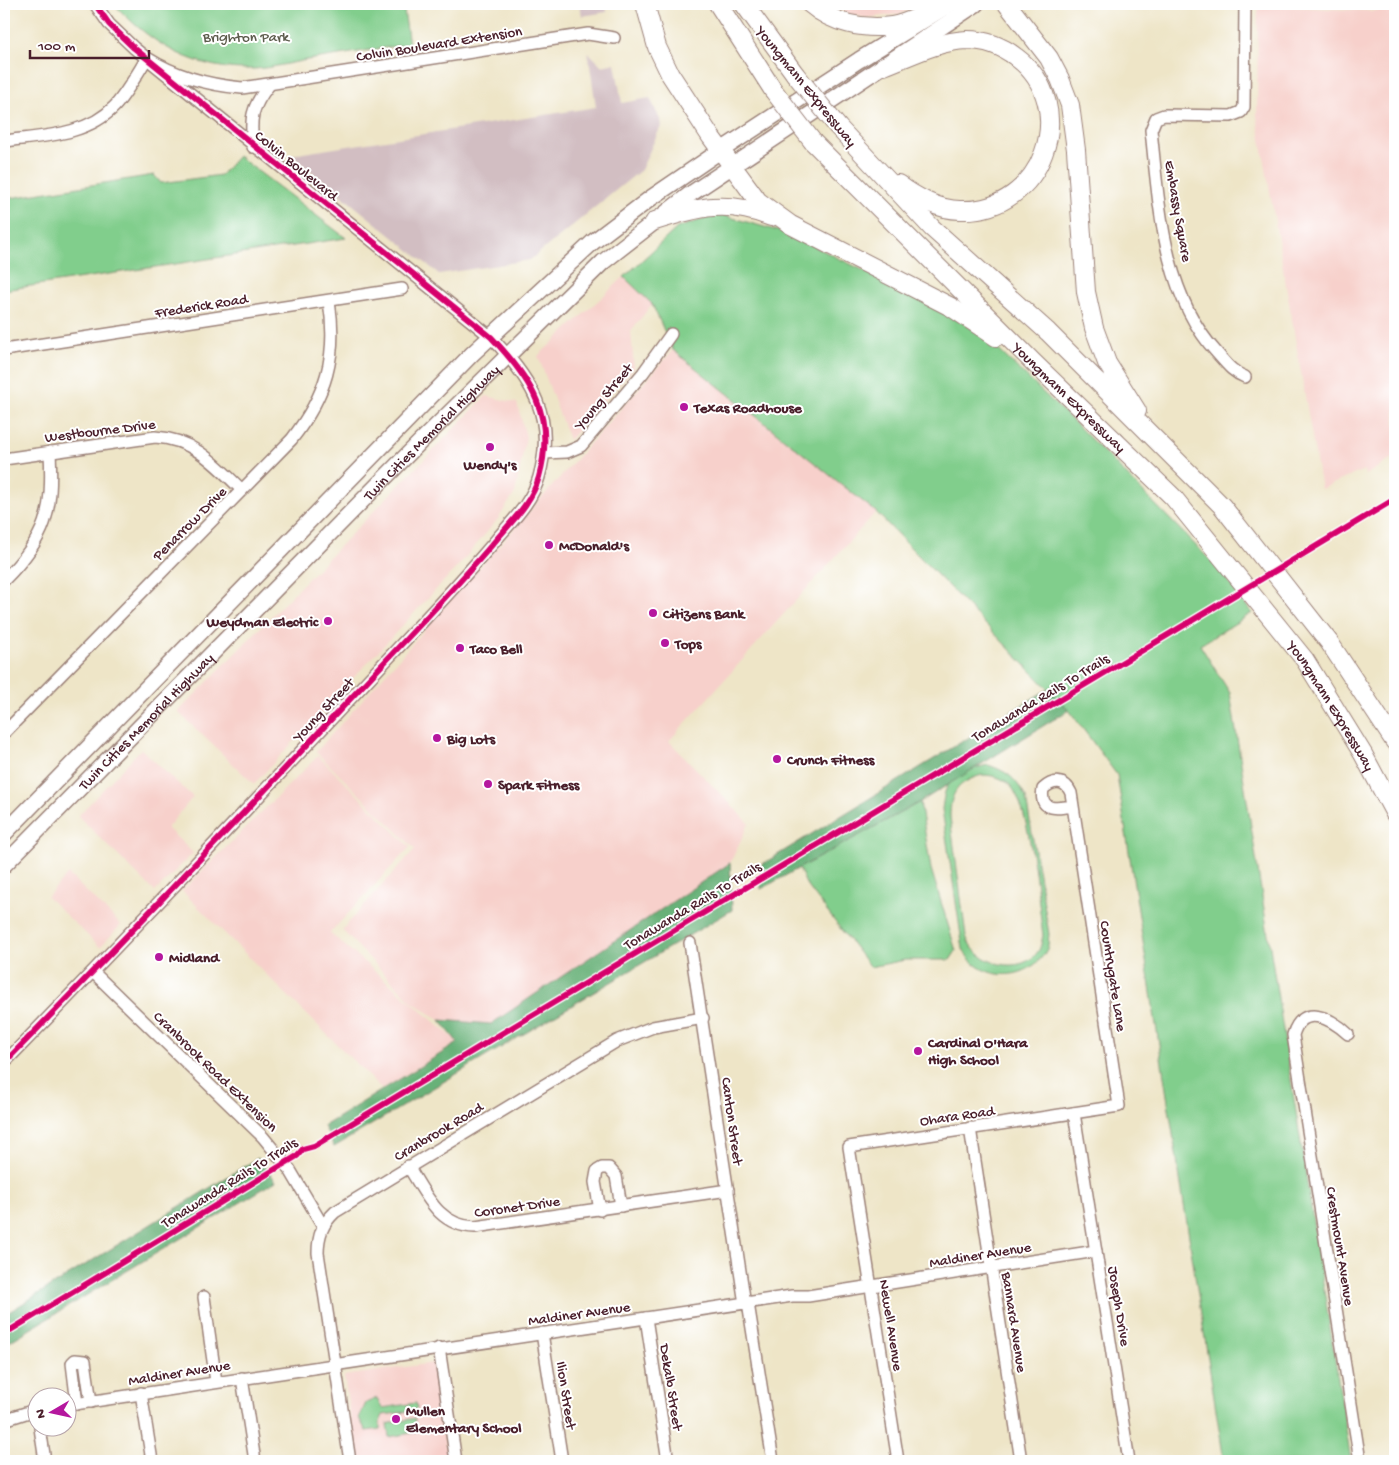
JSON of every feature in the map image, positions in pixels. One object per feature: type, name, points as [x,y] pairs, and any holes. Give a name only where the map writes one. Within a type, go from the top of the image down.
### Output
[{"type":"highway","points":[[644,4],[663,61],[720,151],[758,201],[791,225]]},
{"type":"highway","name":"Youngmann Expressway","points":[[718,4],[772,90],[813,142],[1033,362],[1173,497],[1305,660],[1363,754],[1395,814]]},
{"type":"highway","name":"Youngmann Expressway","points":[[744,4],[795,74],[838,126],[932,228],[1048,332],[1222,506],[1328,642],[1395,742]]},
{"type":"highway","points":[[810,4],[836,20],[864,26],[892,26],[943,7]]},
{"type":"highway","points":[[1007,4],[1049,58],[1070,105],[1076,150],[1086,292],[1094,328],[1107,363],[1163,448]]},
{"type":"highway","points":[[872,164],[902,187],[934,204],[947,209],[972,210],[1005,198],[1026,183],[1044,155],[1050,130],[1046,98],[1040,84],[1022,62],[997,46],[983,42],[962,41],[934,47],[884,66]]},
{"type":"highway","points":[[655,221],[707,206],[730,206],[748,209],[791,225],[951,307],[1033,362]]},
{"type":"main road","name":"Twin Cities Memorial Highway","points":[[4,865],[508,355],[603,262],[655,221],[732,166],[976,4]]},
{"type":"main road","name":"Twin Cities Memorial Highway","points":[[4,834],[491,337],[593,242],[651,198],[720,151],[943,7]]},
{"type":"street","name":"Colvin Boulevard","points":[[95,4],[121,36],[147,58],[253,146],[491,337]]},
{"type":"street","name":"Embassy Square","points":[[1245,4],[1244,106],[1241,112],[1231,116],[1160,116],[1154,121],[1150,130],[1164,225],[1180,295],[1205,340],[1236,373],[1245,377]]},
{"type":"street","name":"Colvin Boulevard Extension","points":[[147,58],[173,73],[207,84],[242,88],[588,34],[614,38]]},
{"type":"street","points":[[4,141],[73,131],[95,122],[114,107],[147,58]]},
{"type":"street","points":[[253,146],[252,114],[257,100],[269,85]]},
{"type":"street","name":"Frederick Road","points":[[4,350],[402,289]]},
{"type":"street","name":"Penarrow Drive","points":[[4,733],[292,439],[304,424],[322,391],[330,364],[332,344],[329,301]]},
{"type":"street","name":"Young Street","points":[[544,453],[567,452],[581,446],[643,373],[671,334]]},
{"type":"street","name":"Young Street","points":[[6,1056],[93,972],[472,569],[525,506],[538,479],[544,453],[544,425],[532,388],[508,355],[491,337]]},
{"type":"street","name":"Westbourne Drive","points":[[4,459],[155,437],[176,439],[198,449],[242,490]]},
{"type":"street","points":[[4,580],[31,551],[44,526],[51,499],[50,452]]},
{"type":"street","name":"Countrygate Lane","points":[[1072,806],[1119,1106],[1074,1113]]},
{"type":"street","name":"Canton Street","points":[[690,943],[746,1303],[773,1461]]},
{"type":"street","name":"Cranbrook Road Extension","points":[[93,972],[263,1137],[290,1170],[323,1226]]},
{"type":"street","name":"Crestmount Avenue","points":[[1348,1034],[1332,1021],[1315,1016],[1302,1020],[1296,1026],[1293,1035],[1360,1461]]},
{"type":"street","name":"Cranbrook Road","points":[[323,1226],[334,1212],[617,1041],[653,1027],[703,1018]]},
{"type":"street","name":"Ohara Road","points":[[856,1193],[849,1146],[1074,1113]]},
{"type":"street","name":"Joseph Drive","points":[[1074,1113],[1129,1461]]},
{"type":"street","name":"Bannard Avenue","points":[[970,1128],[1021,1461]]},
{"type":"street","name":"Coronet Drive","points":[[408,1166],[436,1210],[448,1221],[465,1227],[600,1210],[728,1190]]},
{"type":"street","points":[[600,1210],[595,1182],[597,1171],[602,1168],[609,1168],[616,1176],[620,1206]]},
{"type":"street","name":"Newell Avenue","points":[[856,1193],[898,1461]]},
{"type":"street","points":[[323,1226],[318,1253],[350,1461]]},
{"type":"street","name":"Maldiner Avenue","points":[[78,1403],[1096,1251]]},
{"type":"street","points":[[204,1297],[216,1382]]},
{"type":"street","name":"Dekalb Street","points":[[646,1318],[668,1461]]},
{"type":"street","name":"Ilion Street","points":[[542,1333],[562,1461]]},
{"type":"street","points":[[439,1348],[456,1461]]},
{"type":"street","points":[[72,1388],[72,1362],[75,1360],[85,1361],[91,1402]]},
{"type":"street","points":[[242,1378],[255,1461]]},
{"type":"street","points":[[141,1393],[152,1461]]},
{"type":"street","points":[[4,1420],[28,1413]]},
{"type":"street","points":[[42,1438],[45,1461]]},
{"type":"shaded area","points":[[580,4],[606,4],[607,12],[582,16]]},
{"type":"shaded area","points":[[837,4],[920,4],[901,14],[866,18],[845,13]]},
{"type":"shaded area","points":[[1258,5],[1374,11],[1395,8],[1395,457],[1365,475],[1364,470],[1321,489],[1257,116]]},
{"type":"shaded area","points":[[588,52],[602,66],[615,63],[622,103],[650,98],[662,124],[641,170],[530,260],[439,274],[291,155],[596,107]]},
{"type":"shaded area","points":[[624,277],[652,304],[631,331],[634,368],[569,440],[538,356]]},
{"type":"shaded area","points":[[673,350],[876,512],[669,741],[749,823],[730,863],[491,1024],[440,1020],[412,1002],[342,930],[415,849],[316,752]]},
{"type":"shaded area","points":[[486,396],[517,403],[526,437],[515,493],[498,519],[459,565],[254,784],[178,712]]},
{"type":"shaded area","points":[[141,749],[193,797],[167,828],[193,853],[155,892],[78,816]]},
{"type":"shaded area","points":[[318,756],[410,847],[330,933],[458,1042],[382,1089],[182,891]]},
{"type":"shaded area","points":[[68,874],[121,925],[100,947],[47,897]]},
{"type":"shaded area","name":"Mullen Elementary School","points":[[433,1363],[448,1461],[357,1461],[344,1376]]},
{"type":"green space","name":"Brighton Park","points":[[114,4],[403,4],[409,44],[267,68],[233,68],[194,60],[177,53],[144,32]]},
{"type":"green space","points":[[238,156],[346,238],[4,290],[4,199],[154,175],[161,183],[221,175]]},
{"type":"green space","points":[[719,214],[789,234],[926,301],[984,336],[1077,425],[1217,567],[1252,613],[1200,645],[1230,693],[1351,1461],[1224,1461],[1117,775],[1069,710],[876,512],[673,350],[652,304],[624,277],[677,228]]},
{"type":"green space","points":[[1048,689],[1069,710],[920,802],[761,889],[761,865]]},
{"type":"green space","points":[[988,765],[1001,770],[1011,777],[1026,798],[1049,934],[1048,947],[1039,960],[1029,968],[1017,973],[992,973],[980,968],[970,960],[963,949],[942,809],[945,791],[954,779],[964,772]],"holes":[[[986,775],[1004,780],[1010,785],[1017,796],[1028,833],[1036,879],[1043,935],[1041,945],[1032,958],[1022,963],[1011,965],[1000,964],[979,954],[971,946],[966,936],[950,817],[950,808],[957,789],[967,781]]]},
{"type":"green space","points":[[920,802],[931,869],[956,951],[950,960],[905,960],[870,967],[806,884],[799,868]]},
{"type":"green space","points":[[730,863],[732,910],[334,1147],[324,1126],[458,1043],[440,1020],[491,1024]]},
{"type":"green space","points":[[258,1158],[276,1181],[4,1345],[4,1315]]},
{"type":"green space","points":[[377,1398],[382,1408],[416,1403],[417,1408],[413,1411],[383,1415],[380,1429],[366,1431],[359,1418],[366,1403]]},
{"type":"green space","points":[[415,1418],[417,1432],[389,1437],[387,1424]]},
{"type":"cycle path","points":[[4,1063],[201,858],[472,568],[527,503],[536,486],[544,456],[542,418],[537,401],[529,384],[506,353],[491,337],[134,48],[109,24],[95,4]]},
{"type":"cycle path","name":"Tonawanda Rails To Trails","points":[[4,1334],[297,1156],[303,1149],[314,1146],[1395,499]]},
{"type":"place","name":"Texas Roadhouse","points":[[684,407]]},
{"type":"place","name":"Wendy's","points":[[490,447]]},
{"type":"place","name":"McDonald's","points":[[549,545]]},
{"type":"place","name":"Citizens Bank","points":[[653,613]]},
{"type":"place","name":"Weydman Electric","points":[[328,621]]},
{"type":"place","name":"Tops","points":[[665,643]]},
{"type":"place","name":"Taco Bell","points":[[460,648]]},
{"type":"place","name":"Big Lots","points":[[437,738]]},
{"type":"place","name":"Crunch Fitness","points":[[777,759]]},
{"type":"place","name":"Spark Fitness","points":[[488,784]]},
{"type":"place","name":"Midland","points":[[159,957]]},
{"type":"place","name":"Cardinal O'Hara High School","points":[[918,1051]]},
{"type":"place","name":"Mullen Elementary School","points":[[396,1419]]}]
